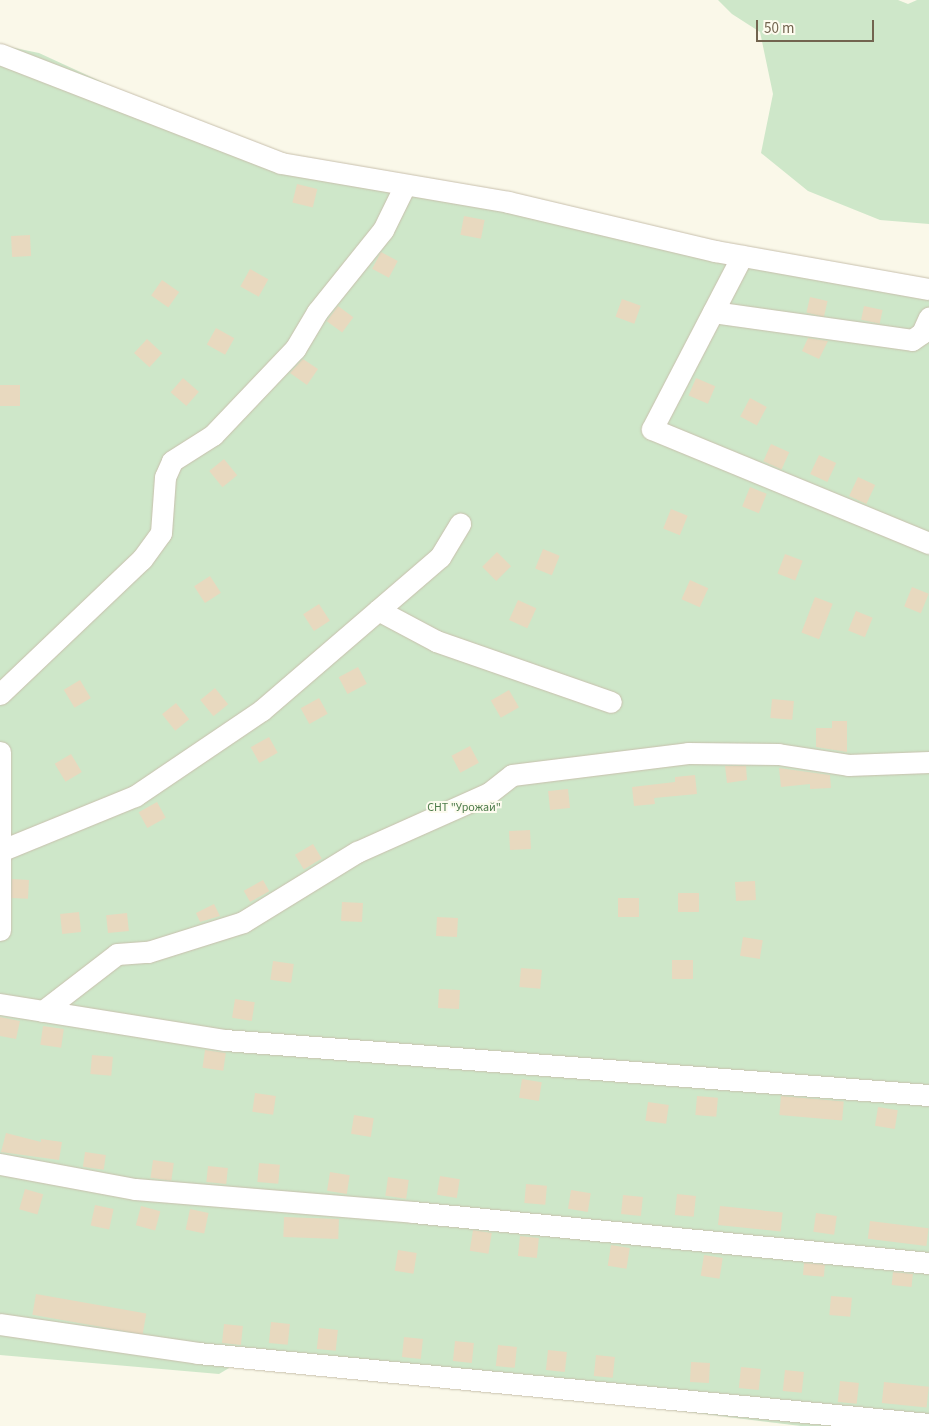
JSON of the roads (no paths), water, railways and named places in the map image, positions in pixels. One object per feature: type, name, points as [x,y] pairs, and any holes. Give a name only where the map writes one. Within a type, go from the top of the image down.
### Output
[{"type":"lane","points":[[0,54],[281,163],[508,202],[742,256],[929,289]]},
{"type":"lane","points":[[0,694],[142,559],[161,533],[165,477],[172,460],[213,435],[295,349],[316,312],[383,230],[405,185]]},
{"type":"lane","points":[[742,256],[652,429],[929,543]]},
{"type":"lane","points":[[713,312],[912,340],[922,333],[929,317]]},
{"type":"lane","points":[[0,851],[135,796],[262,710],[440,557],[460,524]]},
{"type":"lane","points":[[378,610],[436,641],[611,702]]},
{"type":"lane","points":[[0,752],[0,930]]},
{"type":"lane","points":[[43,1011],[117,954],[148,952],[243,922],[357,852],[489,793],[512,775],[688,753],[778,754],[848,765],[929,762]]},
{"type":"lane","points":[[0,1004],[226,1040],[929,1095]]},
{"type":"lane","points":[[0,1164],[135,1189],[413,1212],[929,1263]]},
{"type":"lane","points":[[0,1324],[198,1353],[929,1424]]},
{"type":"park label","name":"СНТ \"Урожай\"","points":[[464,808]]}]
